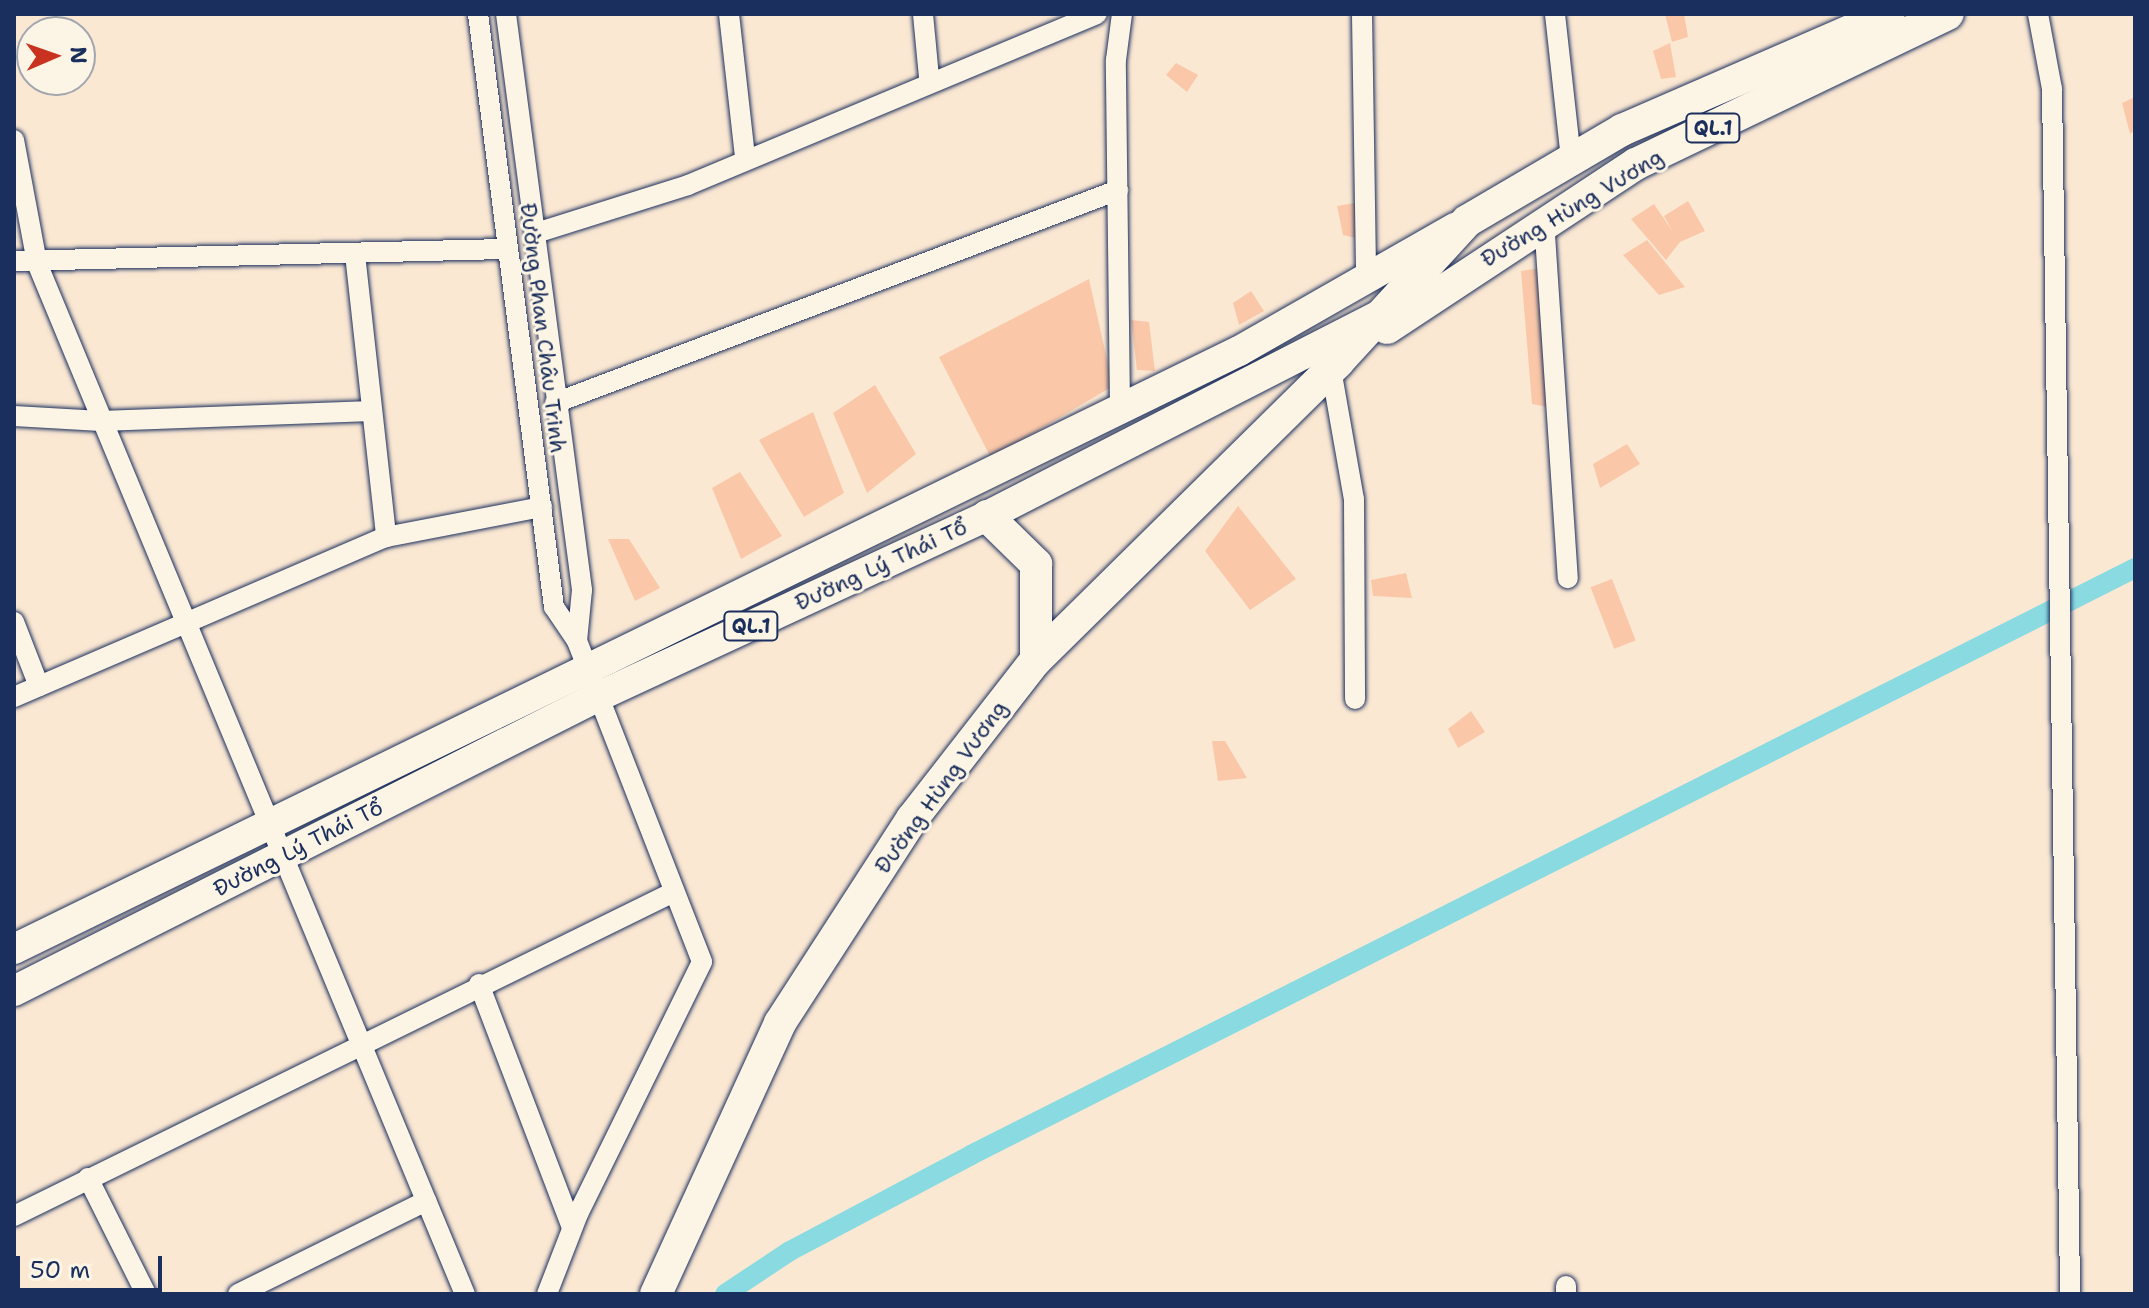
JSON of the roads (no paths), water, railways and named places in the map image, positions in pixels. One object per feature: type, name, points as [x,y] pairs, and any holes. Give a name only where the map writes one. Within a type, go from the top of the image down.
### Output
[{"type":"highway","name":"Đường Hùng Vương","points":[[656,1294],[780,1023],[912,819],[1036,660],[1334,366],[1467,221],[1571,158],[1690,98],[1856,23],[1889,14]]},
{"type":"highway","name":"Đường Hùng Vương","points":[[1334,366],[1544,220],[1636,164],[1948,14]]},
{"type":"highway","points":[[987,516],[1036,564],[1036,660]]},
{"type":"main road","name":"Đường Lý Thái Tổ","points":[[14,949],[266,825],[580,653],[1013,460],[1366,281],[1467,221]]},
{"type":"main road","name":"Đường Lý Thái Tổ","points":[[14,991],[595,698],[987,516],[1487,259]]},
{"type":"main road","points":[[1013,460],[1029,495]]},
{"type":"main road","points":[[95,909],[113,941]]},
{"type":"street","name":"Đường Phan Châu Trinh","points":[[478,14],[554,607],[580,653],[595,698],[697,944],[699,979],[572,1228],[547,1294]]},
{"type":"street","name":"Đường Phan Châu Trinh","points":[[506,14],[582,590],[580,653]]},
{"type":"street","points":[[729,14],[745,156]]},
{"type":"street","points":[[923,14],[929,78]]},
{"type":"street","points":[[536,233],[688,185],[745,156],[929,78],[1097,14]]},
{"type":"street","points":[[1120,406],[1116,60],[1122,14]]},
{"type":"street","points":[[1362,14],[1366,281]]},
{"type":"street","points":[[1555,14],[1571,158]]},
{"type":"street","points":[[2038,14],[2052,89],[2063,607],[2070,1294]]},
{"type":"street","points":[[490,106],[518,101]]},
{"type":"street","points":[[14,140],[37,263],[266,825],[465,1294]]},
{"type":"street","points":[[555,403],[1118,190]]},
{"type":"street","points":[[1544,220],[1568,578]]},
{"type":"street","points":[[14,261],[37,263],[508,249]]},
{"type":"street","points":[[355,254],[386,537]]},
{"type":"street","points":[[1334,366],[1354,499],[1355,699]]},
{"type":"street","points":[[14,416],[101,421],[372,411]]},
{"type":"street","points":[[14,697],[386,537],[542,507]]},
{"type":"street","points":[[14,622],[39,686]]},
{"type":"street","points":[[14,1216],[479,984],[674,892]]},
{"type":"street","points":[[479,984],[572,1228]]},
{"type":"street","points":[[88,1178],[146,1294]]},
{"type":"street","points":[[238,1294],[426,1201]]},
{"type":"waterway","points":[[725,1294],[790,1251],[971,1155],[2135,568]]}]
